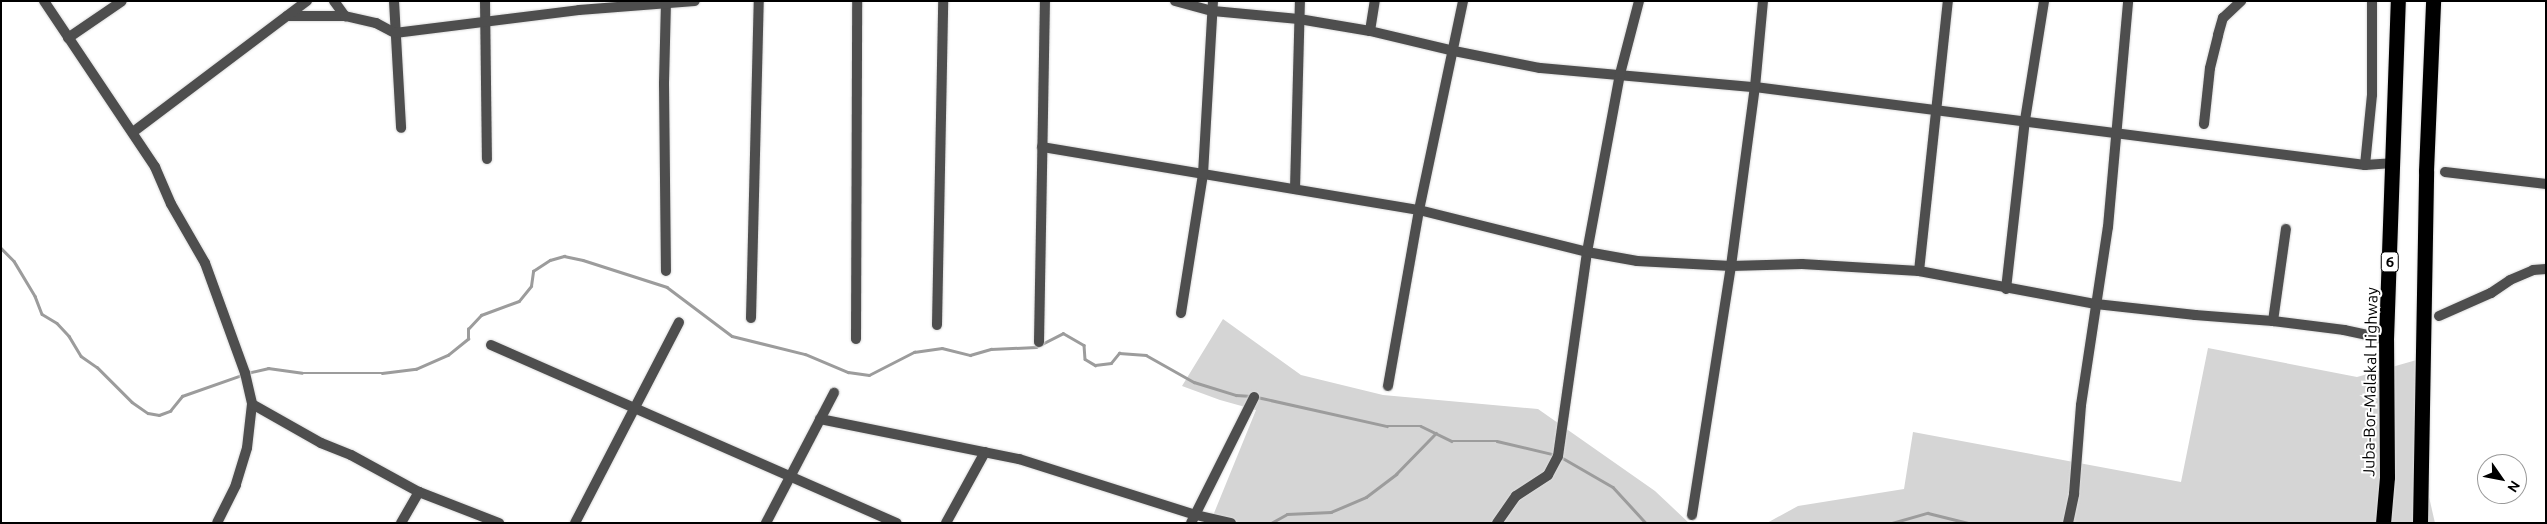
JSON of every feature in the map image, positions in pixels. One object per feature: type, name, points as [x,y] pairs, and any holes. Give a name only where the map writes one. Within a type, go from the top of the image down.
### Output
[{"type":"highway","name":"Juba-Bor-Malakal Highway","points":[[2382,523],[2387,467],[2386,339],[2398,1]]},
{"type":"highway","name":"6","points":[[2420,523],[2425,190],[2433,1]]},
{"type":"street","points":[[44,1],[155,167],[171,204],[205,263],[246,373],[252,404],[247,448],[236,486],[217,523]]},
{"type":"street","points":[[68,38],[122,1]]},
{"type":"street","points":[[133,132],[307,1]]},
{"type":"street","points":[[334,1],[345,16]]},
{"type":"street","points":[[394,1],[401,128]]},
{"type":"street","points":[[485,1],[487,159]]},
{"type":"street","points":[[287,16],[345,16],[376,23],[395,33],[579,6],[695,1]]},
{"type":"street","points":[[751,318],[759,1]]},
{"type":"street","points":[[856,339],[857,1]]},
{"type":"street","points":[[936,325],[943,1]]},
{"type":"street","points":[[1039,342],[1045,1]]},
{"type":"street","points":[[1175,1],[1370,31],[1454,51],[1540,68],[1756,87],[2365,165],[2392,163]]},
{"type":"street","points":[[1295,190],[1300,1]]},
{"type":"street","points":[[1370,31],[1375,1]]},
{"type":"street","points":[[1388,386],[1419,210],[1463,1]]},
{"type":"street","points":[[1497,523],[1516,496],[1548,475],[1558,456],[1587,252],[1620,74],[1638,1]]},
{"type":"street","points":[[1692,515],[1731,266],[1756,87],[1763,1]]},
{"type":"street","points":[[1919,271],[1948,1]]},
{"type":"street","points":[[2006,289],[2025,120],[2044,1]]},
{"type":"street","points":[[2068,523],[2074,494],[2081,405],[2108,227],[2118,132],[2128,1]]},
{"type":"street","points":[[2204,124],[2210,68],[2218,35],[2224,18],[2240,1]]},
{"type":"street","points":[[2361,1],[2372,3],[2372,95],[2365,165]]},
{"type":"street","points":[[666,2],[664,84],[666,271]]},
{"type":"street","points":[[1181,313],[1202,174],[1213,6]]},
{"type":"street","points":[[1042,147],[1419,210],[1587,252],[1637,261],[1731,266],[1802,264],[1919,271],[2006,289],[2096,304],[2273,321],[2344,330],[2386,339]]},
{"type":"street","points":[[2445,172],[2546,184]]},
{"type":"street","points":[[2273,321],[2286,229]]},
{"type":"street","points":[[2439,316],[2464,303],[2491,293],[2510,280],[2533,270],[2546,268]]},
{"type":"street","points":[[575,523],[679,322]]},
{"type":"street","points":[[491,345],[897,523]]},
{"type":"street","points":[[766,523],[834,393]]},
{"type":"street","points":[[1193,519],[1254,397]]},
{"type":"street","points":[[252,404],[321,443],[351,455],[419,492],[499,523]]},
{"type":"street","points":[[820,419],[1019,459],[1193,519],[1231,523]]},
{"type":"street","points":[[946,523],[984,452]]},
{"type":"street","points":[[401,523],[419,492]]},
{"type":"shaded area","points":[[1223,319],[1301,375],[1383,395],[1538,409],[1655,491],[1689,523],[1210,523],[1256,410],[1220,400],[1182,386]]},
{"type":"shaded area","points":[[2208,348],[2357,377],[2427,357],[2429,497],[2435,523],[1767,523],[1798,506],[1904,489],[1913,432],[2181,482]]},
{"type":"waterway","points":[[1,248],[14,261],[35,296],[42,314],[57,323],[69,336],[81,356],[97,367],[132,402],[148,413],[159,415],[170,411],[182,396],[242,375]]},
{"type":"waterway","points":[[247,373],[268,368],[302,373],[382,373],[416,369],[448,355],[468,339],[468,329],[481,315],[519,301],[531,286],[533,271],[550,260],[564,256],[583,260],[667,287],[732,336],[805,354],[848,372],[869,375],[914,352],[942,348],[970,355],[991,349],[1036,347],[1063,333],[1084,345],[1085,359],[1095,365],[1111,363],[1119,353],[1146,355],[1194,382],[1236,395],[1251,396]]},
{"type":"waterway","points":[[1257,397],[1387,426],[1421,426],[1452,441],[1497,441],[1556,455]]},
{"type":"waterway","points":[[1271,523],[1287,514],[1331,512],[1366,497],[1396,474],[1436,433]]},
{"type":"waterway","points":[[1561,457],[1613,487],[1646,523]]},
{"type":"waterway","points":[[1892,523],[1928,513],[1968,523]]}]
